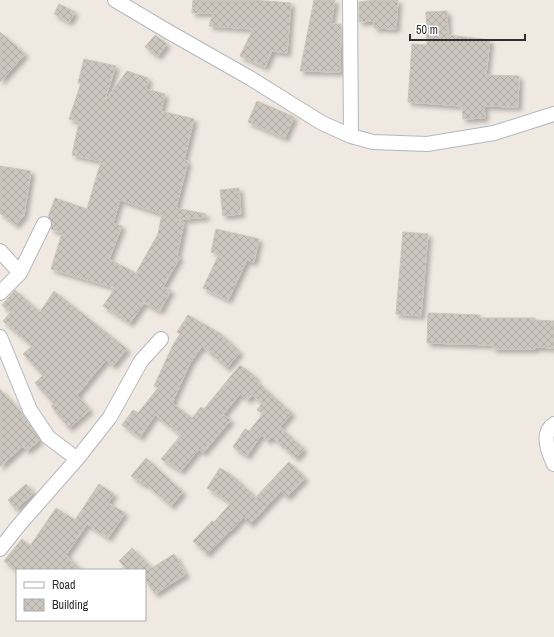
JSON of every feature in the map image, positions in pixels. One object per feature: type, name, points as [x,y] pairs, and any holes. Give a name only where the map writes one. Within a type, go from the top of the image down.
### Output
[{"type":"street","points":[[115,0],[250,78],[322,123],[351,136],[373,142],[428,144],[494,133],[554,114]]},
{"type":"street","points":[[350,0],[351,136]]},
{"type":"street","points":[[0,293],[20,272],[44,224]]},
{"type":"street","points":[[0,251],[20,272]]},
{"type":"street","points":[[0,337],[30,410],[48,438],[77,459]]},
{"type":"street","points":[[0,549],[77,459],[110,417],[141,361],[161,339]]},
{"type":"street","points":[[554,424],[550,427],[546,436],[550,455],[554,464]]},
{"type":"building","points":[[193,0],[253,0],[291,3],[287,53],[272,51],[265,67],[240,56],[253,29],[209,26],[213,13],[192,13]]},
{"type":"building","points":[[314,0],[335,0],[331,24],[341,24],[340,72],[300,71]]},
{"type":"building","points":[[398,0],[396,29],[374,28],[374,21],[359,22],[359,2]]},
{"type":"building","points":[[59,4],[75,12],[69,22],[54,14]]},
{"type":"building","points":[[447,11],[448,35],[490,40],[486,75],[519,76],[518,107],[484,106],[485,118],[463,119],[462,106],[408,102],[412,44],[427,45],[426,12]]},
{"type":"building","points":[[0,32],[25,54],[0,82]]},
{"type":"building","points":[[155,35],[167,44],[158,56],[145,47]]},
{"type":"building","points":[[84,59],[116,66],[104,102],[127,71],[148,78],[146,89],[165,94],[161,111],[194,119],[184,160],[188,161],[176,208],[206,214],[206,217],[176,220],[184,222],[177,256],[180,257],[163,287],[171,290],[160,311],[144,303],[130,323],[103,306],[115,288],[51,269],[62,233],[51,229],[52,223],[48,217],[55,198],[87,209],[101,161],[72,155],[79,122],[69,119],[81,83],[78,83]],"holes":[[[120,200],[162,214],[158,234],[136,273],[109,259],[122,226],[113,223]]]},
{"type":"building","points":[[257,101],[294,117],[285,138],[248,122]]},
{"type":"building","points":[[0,166],[31,171],[24,215],[16,225],[0,213]]},
{"type":"building","points":[[239,188],[241,214],[223,216],[220,190]]},
{"type":"building","points":[[216,229],[259,239],[254,262],[247,260],[228,300],[203,288],[219,254],[211,252]]},
{"type":"building","points":[[403,232],[428,234],[421,316],[396,314]]},
{"type":"building","points":[[15,290],[40,312],[54,291],[127,349],[113,366],[106,360],[77,395],[90,410],[69,428],[51,406],[54,404],[35,383],[43,375],[23,354],[32,346],[3,321],[10,313],[2,305]]},
{"type":"building","points":[[428,313],[480,315],[480,318],[535,318],[535,320],[554,321],[554,348],[535,347],[535,349],[493,349],[493,345],[427,343]]},
{"type":"building","points":[[188,315],[221,334],[240,352],[227,368],[202,346],[190,363],[172,403],[192,418],[201,407],[204,409],[240,365],[257,378],[255,380],[292,413],[280,427],[304,449],[296,458],[272,437],[268,441],[261,435],[247,456],[233,447],[245,429],[249,431],[263,414],[257,410],[262,403],[252,395],[248,400],[240,394],[223,415],[231,420],[203,453],[199,449],[181,471],[161,459],[181,435],[155,415],[140,437],[122,425],[133,410],[138,413],[158,388],[154,386],[173,345],[180,334],[177,332]]},
{"type":"building","points":[[0,389],[21,412],[40,440],[27,451],[23,446],[0,467]]},
{"type":"building","points":[[146,458],[183,492],[171,506],[145,483],[144,485],[131,476]]},
{"type":"building","points":[[289,462],[305,478],[287,497],[281,491],[250,524],[243,517],[207,554],[193,541],[212,521],[214,522],[231,503],[207,488],[220,468],[234,477],[256,497]]},
{"type":"building","points":[[26,484],[34,493],[16,509],[8,500]]},
{"type":"building","points":[[99,484],[114,494],[108,503],[125,513],[108,538],[87,524],[66,555],[80,569],[16,570],[4,561],[22,539],[30,546],[56,508],[75,520]]},
{"type":"building","points":[[132,548],[152,568],[174,554],[186,574],[155,594],[146,580],[146,569],[127,569],[119,561]]}]
